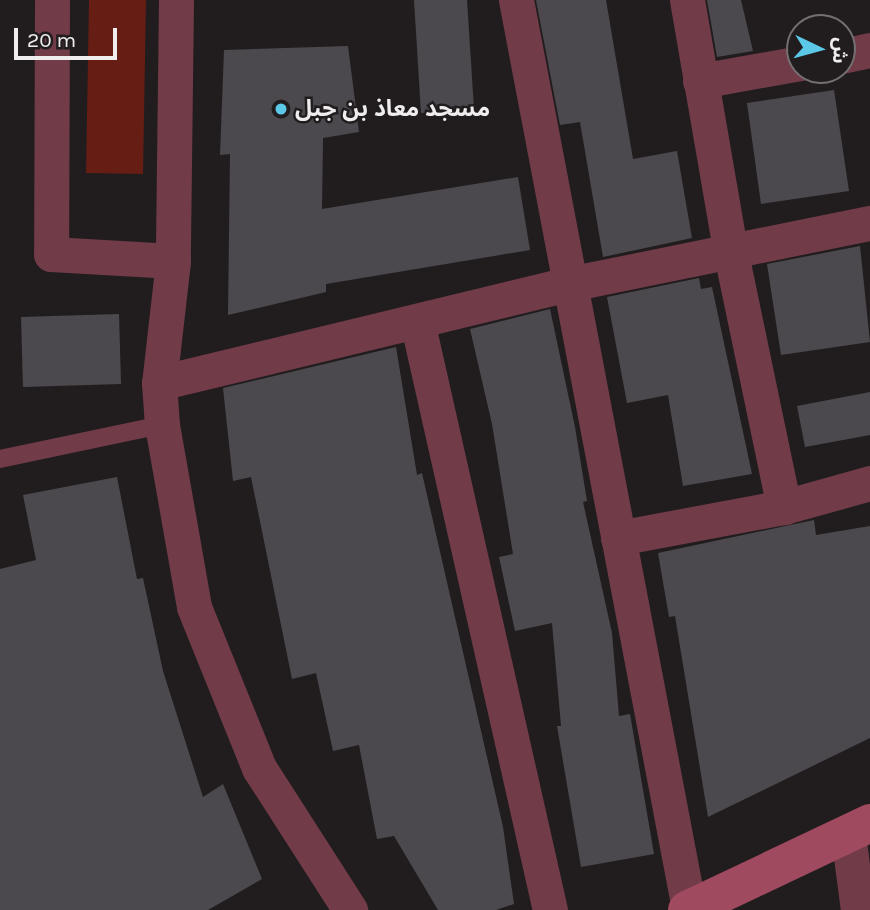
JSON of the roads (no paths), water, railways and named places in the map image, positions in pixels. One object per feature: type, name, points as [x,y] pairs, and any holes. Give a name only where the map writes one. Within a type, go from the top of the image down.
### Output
[{"type":"street","points":[[52,0],[51,254],[173,261]]},
{"type":"street","points":[[176,0],[173,261],[159,383],[162,425],[194,607],[259,768],[349,910]]},
{"type":"street","points":[[516,0],[688,909],[859,828],[858,910]]},
{"type":"street","points":[[687,0],[730,249],[784,507]]},
{"type":"street","points":[[700,81],[786,66]]},
{"type":"street","points":[[159,383],[569,284],[730,249],[870,223]]},
{"type":"street","points":[[417,321],[550,910]]},
{"type":"street","points":[[618,538],[784,507],[870,483]]},
{"type":"lane","points":[[0,459],[162,425]]},
{"type":"place","name":"مسجد معاذ بن جبل","points":[[281,109]]}]
